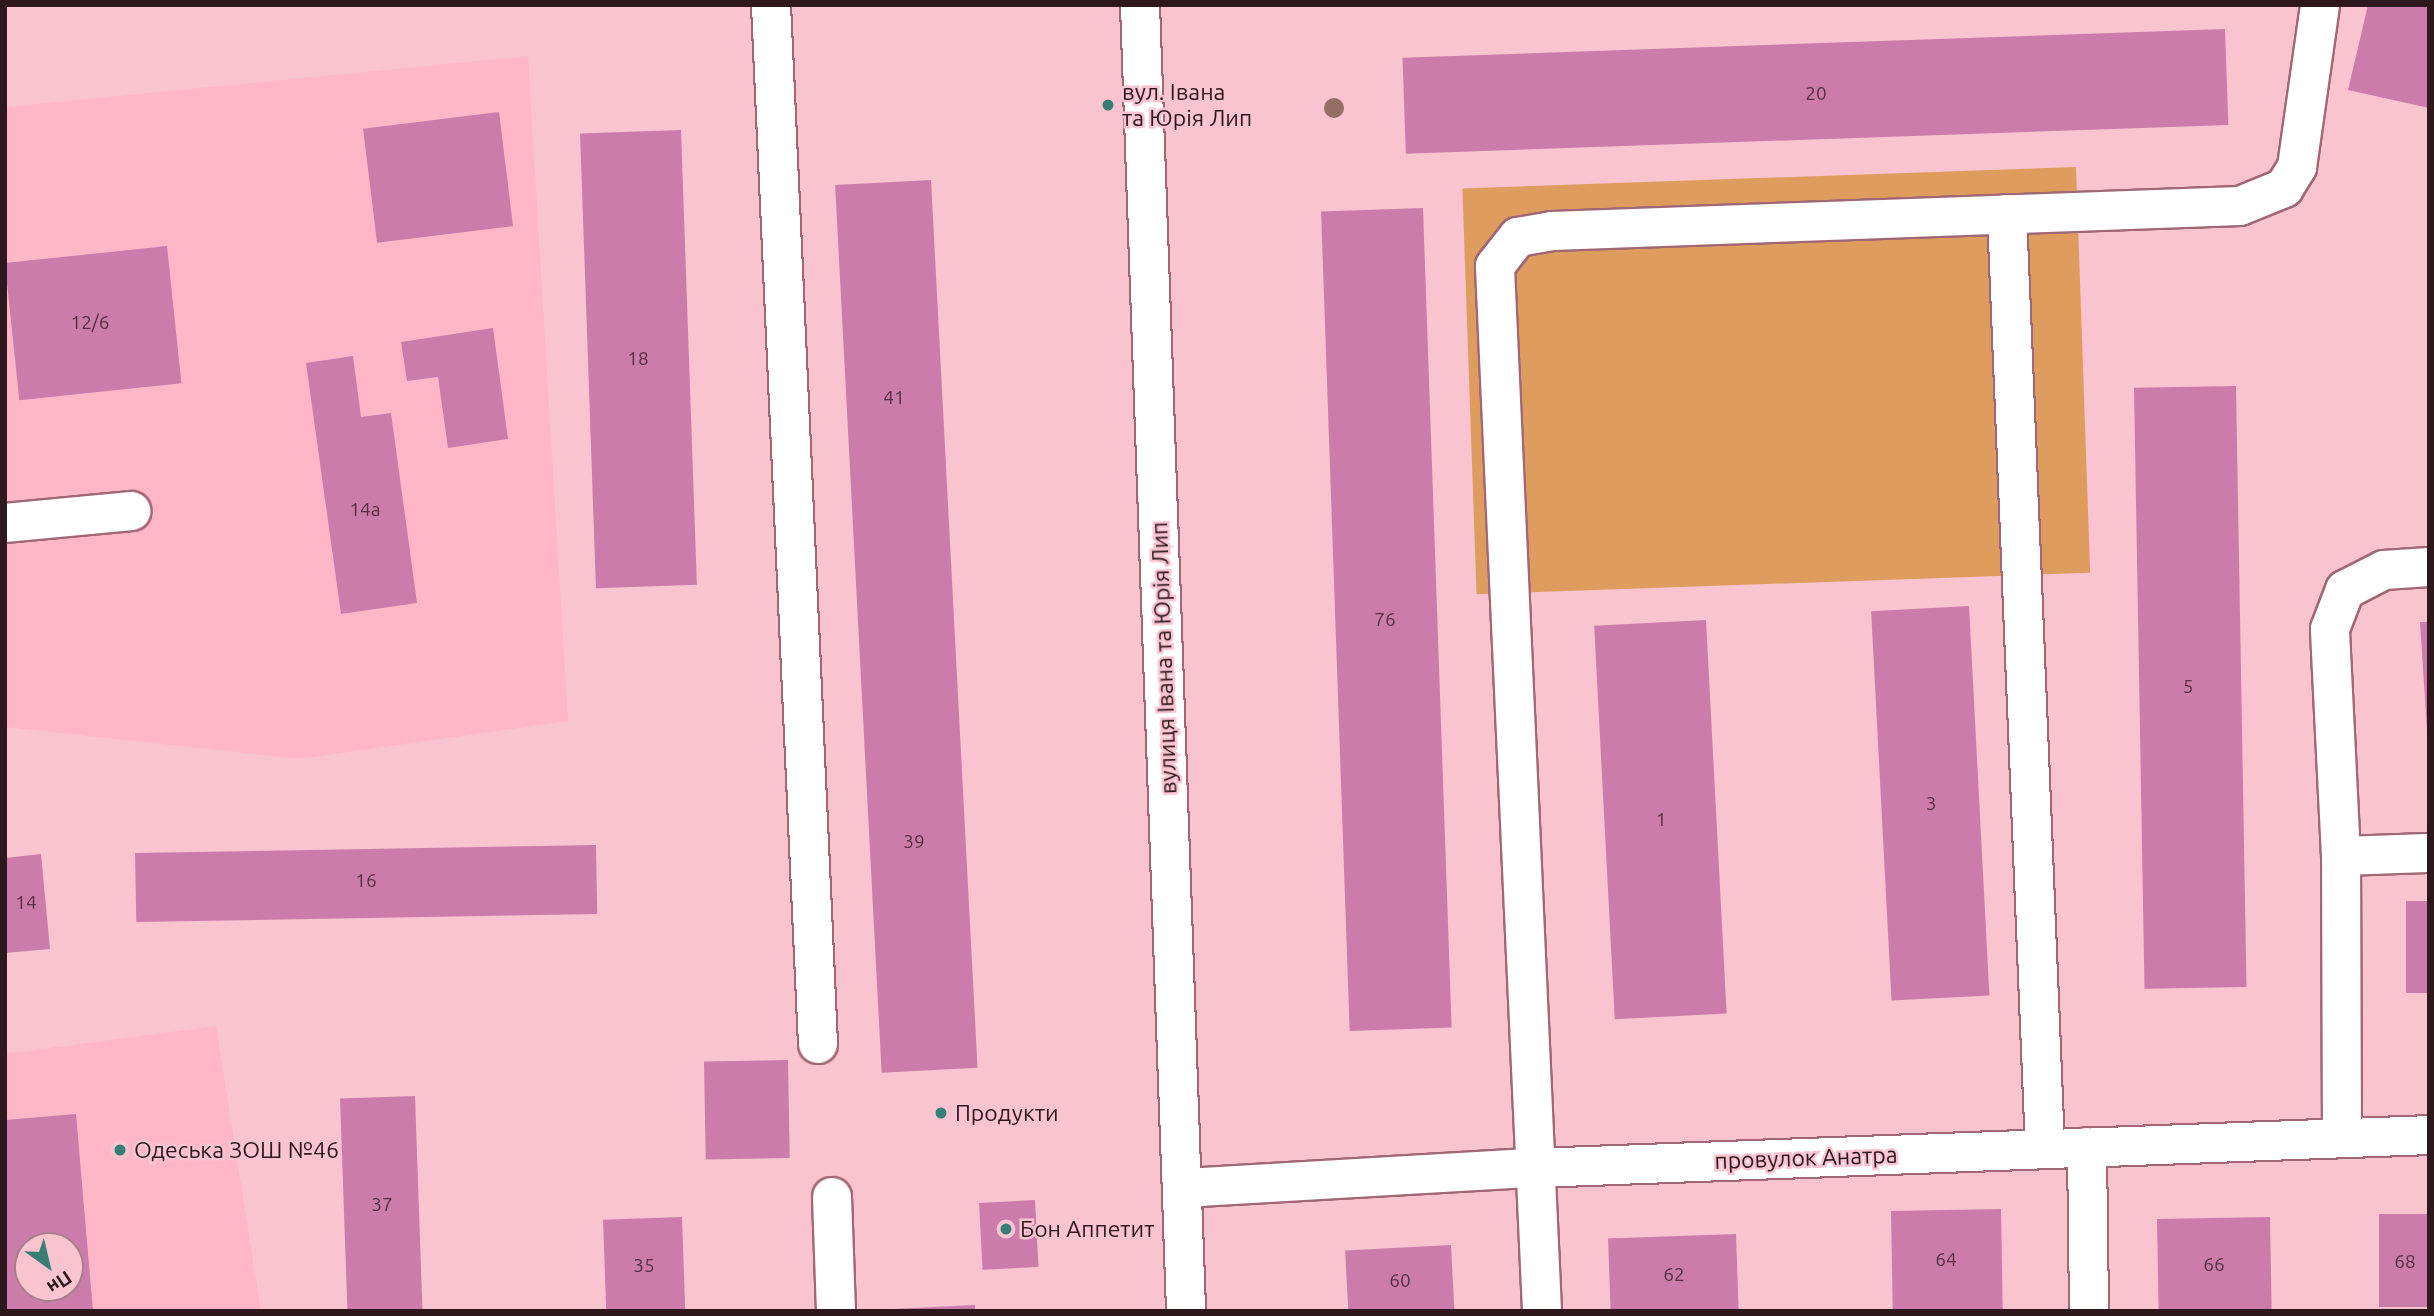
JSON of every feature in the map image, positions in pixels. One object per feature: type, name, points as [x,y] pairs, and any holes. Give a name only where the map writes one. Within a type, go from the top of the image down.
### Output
[{"type":"street","points":[[771,5],[818,1044]]},
{"type":"street","name":"вулиця Івана та Юрія Лип","points":[[1140,5],[1186,1311]]},
{"type":"street","points":[[1542,1311],[1495,266],[1518,237],[1552,231],[2240,206],[2284,188],[2297,167],[2320,5]]},
{"type":"street","points":[[2007,214],[2045,1149]]},
{"type":"street","points":[[5,523],[131,510]]},
{"type":"street","points":[[2342,1138],[2341,856],[2330,629],[2345,590],[2384,570],[2429,567]]},
{"type":"street","points":[[2341,856],[2429,853]]},
{"type":"street","name":"провулок Анатра","points":[[1183,1188],[1535,1168],[2429,1135]]},
{"type":"street","points":[[2087,1147],[2089,1311]]},
{"type":"street","points":[[832,1197],[836,1311]]},
{"type":"shaded area","points":[[528,56],[568,721],[299,759],[5,727],[5,107]]},
{"type":"shaded area","points":[[2076,167],[2090,573],[1477,594],[1462,188]]},
{"type":"shaded area","name":"Одеська ЗОШ №46","points":[[216,1026],[261,1311],[5,1311],[5,1054]]},
{"type":"building","points":[[2368,5],[2429,5],[2429,108],[2348,90]]},
{"type":"building","points":[[2225,29],[2228,125],[1406,154],[1403,58]]},
{"type":"building","points":[[499,112],[513,226],[377,243],[363,129]]},
{"type":"building","points":[[681,130],[697,585],[596,588],[580,134]]},
{"type":"building","points":[[931,180],[978,1068],[882,1073],[835,185]]},
{"type":"building","points":[[1423,208],[1452,1028],[1350,1031],[1321,212]]},
{"type":"building","points":[[167,246],[181,383],[19,400],[5,263]]},
{"type":"building","points":[[493,328],[508,439],[448,448],[438,377],[407,381],[401,342]]},
{"type":"building","points":[[353,356],[361,417],[391,413],[417,603],[341,614],[306,363]]},
{"type":"building","points":[[2236,386],[2246,987],[2145,989],[2134,388]]},
{"type":"building","points":[[1969,606],[1989,995],[1892,1001],[1871,611]]},
{"type":"building","points":[[1706,620],[1727,1013],[1615,1019],[1594,626]]},
{"type":"building","points":[[2420,622],[2429,622],[2429,730],[2427,730]]},
{"type":"building","points":[[596,845],[597,914],[136,922],[135,853]]},
{"type":"building","points":[[41,854],[50,949],[5,953],[5,858]]},
{"type":"building","points":[[2406,901],[2429,901],[2429,993],[2406,993]]},
{"type":"building","points":[[788,1060],[790,1158],[706,1159],[704,1061]]},
{"type":"building","points":[[415,1096],[423,1311],[347,1311],[340,1099]]},
{"type":"building","points":[[76,1114],[93,1311],[5,1311],[5,1120]]},
{"type":"building","points":[[1035,1200],[1039,1267],[983,1270],[979,1203]]},
{"type":"building","points":[[2001,1209],[2003,1311],[1893,1311],[1891,1211]]},
{"type":"building","points":[[2379,1214],[2429,1214],[2429,1307],[2379,1307]]},
{"type":"building","points":[[682,1217],[685,1311],[606,1311],[603,1220]]},
{"type":"building","points":[[2270,1217],[2272,1311],[2159,1311],[2157,1219]]},
{"type":"building","points":[[1736,1234],[1739,1311],[1611,1311],[1608,1238]]},
{"type":"building","points":[[1451,1245],[1454,1311],[1348,1311],[1345,1251]]},
{"type":"building","points":[[975,1305],[975,1311],[894,1311],[894,1309]]},
{"type":"place","name":"вул. Івана та Юрія Лип","points":[[1108,105]]},
{"type":"place","name":"Продукти","points":[[941,1113]]},
{"type":"place","name":"Одеська ЗОШ №46","points":[[120,1150]]},
{"type":"place","name":"Бон Аппетит","points":[[1006,1229]]}]
